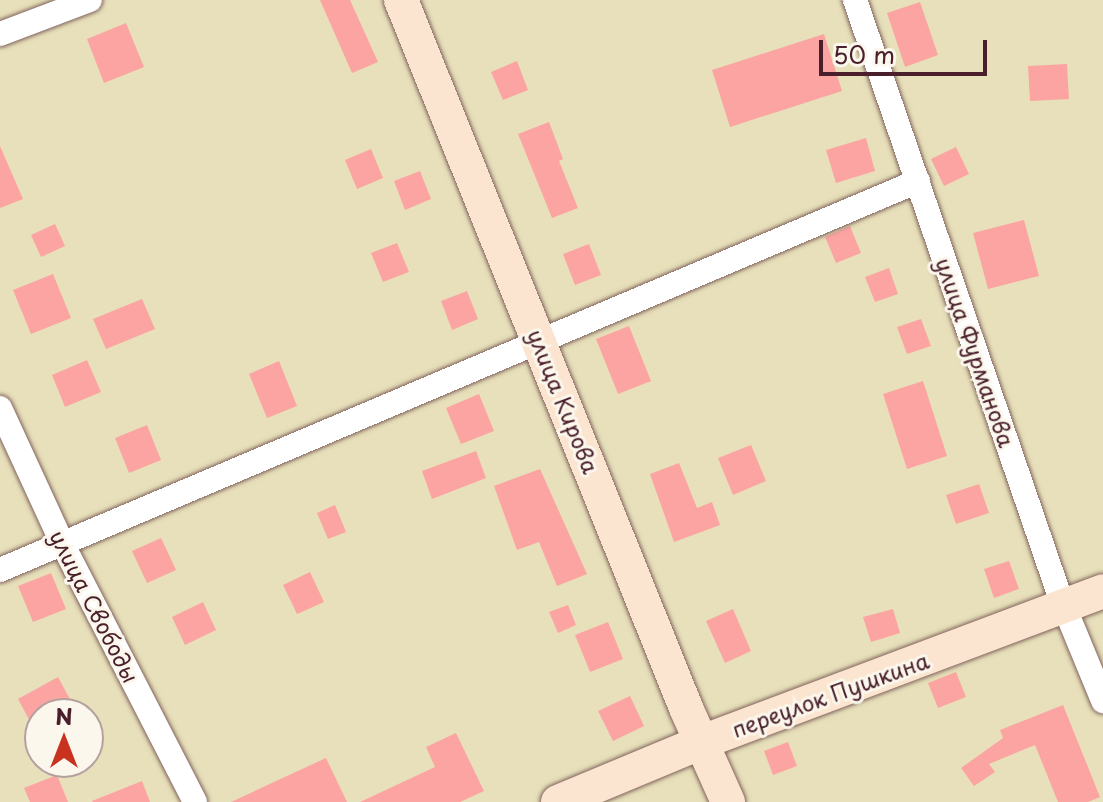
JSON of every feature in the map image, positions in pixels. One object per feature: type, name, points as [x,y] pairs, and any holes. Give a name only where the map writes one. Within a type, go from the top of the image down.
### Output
[{"type":"street","points":[[0,34],[90,0]]},
{"type":"street","name":"улица Кирова","points":[[401,0],[728,802]]},
{"type":"street","name":"улица Фурманова","points":[[855,0],[1065,606],[1103,701]]},
{"type":"street","points":[[0,570],[918,181]]},
{"type":"street","name":"улица Свободы","points":[[0,408],[62,543],[195,802]]},
{"type":"street","name":"переулок Пушкина","points":[[558,802],[702,742],[1103,591]]},
{"type":"building","points":[[320,0],[350,0],[378,62],[352,73]]},
{"type":"building","points":[[920,2],[938,55],[905,67],[887,13]]},
{"type":"building","points":[[126,23],[144,67],[104,83],[87,39]]},
{"type":"building","points":[[824,34],[842,91],[730,127],[712,70]]},
{"type":"building","points":[[517,61],[528,90],[503,100],[491,72]]},
{"type":"building","points":[[1067,64],[1069,99],[1030,101],[1028,66]]},
{"type":"building","points":[[549,122],[563,159],[559,161],[578,208],[552,218],[518,134]]},
{"type":"building","points":[[866,138],[875,171],[836,183],[826,150]]},
{"type":"building","points":[[0,146],[23,199],[0,208]]},
{"type":"building","points":[[956,147],[969,174],[944,186],[931,159]]},
{"type":"building","points":[[371,149],[383,178],[357,189],[345,160]]},
{"type":"building","points":[[420,171],[431,199],[405,210],[394,181]]},
{"type":"building","points":[[1024,220],[1039,276],[988,289],[973,233]]},
{"type":"building","points":[[55,224],[65,246],[41,257],[31,235]]},
{"type":"building","points":[[850,226],[861,253],[836,263],[825,237]]},
{"type":"building","points":[[397,243],[409,272],[383,282],[371,253]]},
{"type":"building","points":[[589,244],[601,275],[575,285],[563,254]]},
{"type":"building","points":[[889,268],[898,294],[875,302],[865,277]]},
{"type":"building","points":[[53,274],[71,318],[31,334],[13,290]]},
{"type":"building","points":[[467,291],[478,319],[452,330],[441,301]]},
{"type":"building","points":[[142,299],[155,329],[106,349],[93,319]]},
{"type":"building","points":[[921,319],[931,346],[907,354],[897,327]]},
{"type":"building","points":[[629,326],[651,381],[618,394],[596,339]]},
{"type":"building","points":[[87,360],[101,392],[65,407],[52,375]]},
{"type":"building","points":[[279,361],[297,406],[267,418],[249,374]]},
{"type":"building","points":[[923,381],[947,456],[907,469],[883,394]]},
{"type":"building","points":[[479,394],[494,431],[461,444],[446,408]]},
{"type":"building","points":[[147,425],[161,460],[129,473],[115,438]]},
{"type":"building","points":[[751,445],[766,481],[733,495],[718,458]]},
{"type":"building","points":[[476,451],[486,478],[432,499],[422,471]]},
{"type":"building","points":[[679,463],[697,508],[712,502],[720,525],[674,542],[650,474]]},
{"type":"building","points":[[540,469],[587,574],[557,586],[539,542],[517,550],[494,486]]},
{"type":"building","points":[[979,484],[989,513],[956,524],[946,495]]},
{"type":"building","points":[[335,505],[346,532],[328,539],[317,513]]},
{"type":"building","points":[[161,538],[176,570],[147,583],[132,551]]},
{"type":"building","points":[[1009,561],[1019,589],[994,598],[984,569]]},
{"type":"building","points":[[310,572],[324,602],[297,614],[283,585]]},
{"type":"building","points":[[51,573],[66,609],[33,622],[18,586]]},
{"type":"building","points":[[203,602],[216,630],[185,645],[172,617]]},
{"type":"building","points":[[568,605],[576,625],[558,633],[549,612]]},
{"type":"building","points":[[733,609],[751,651],[725,663],[706,621]]},
{"type":"building","points":[[893,609],[900,633],[871,642],[863,617]]},
{"type":"building","points":[[608,622],[623,659],[590,672],[575,635]]},
{"type":"building","points":[[956,672],[966,697],[938,708],[928,683]]},
{"type":"building","points":[[58,677],[69,698],[24,698],[24,710],[18,699]]},
{"type":"building","points":[[630,696],[644,726],[613,741],[598,711]]},
{"type":"building","points":[[1063,705],[1100,797],[1088,802],[1058,802],[1035,745],[989,764],[995,772],[974,786],[961,768],[1003,738],[1000,730]]},
{"type":"building","points":[[456,733],[484,791],[460,802],[360,802],[435,767],[426,747]]},
{"type":"building","points":[[788,742],[797,766],[773,775],[764,751]]},
{"type":"building","points":[[326,758],[347,802],[231,802]]},
{"type":"building","points":[[49,778],[58,778],[68,802],[30,802],[24,788]]},
{"type":"building","points":[[142,781],[150,802],[92,801]]}]
